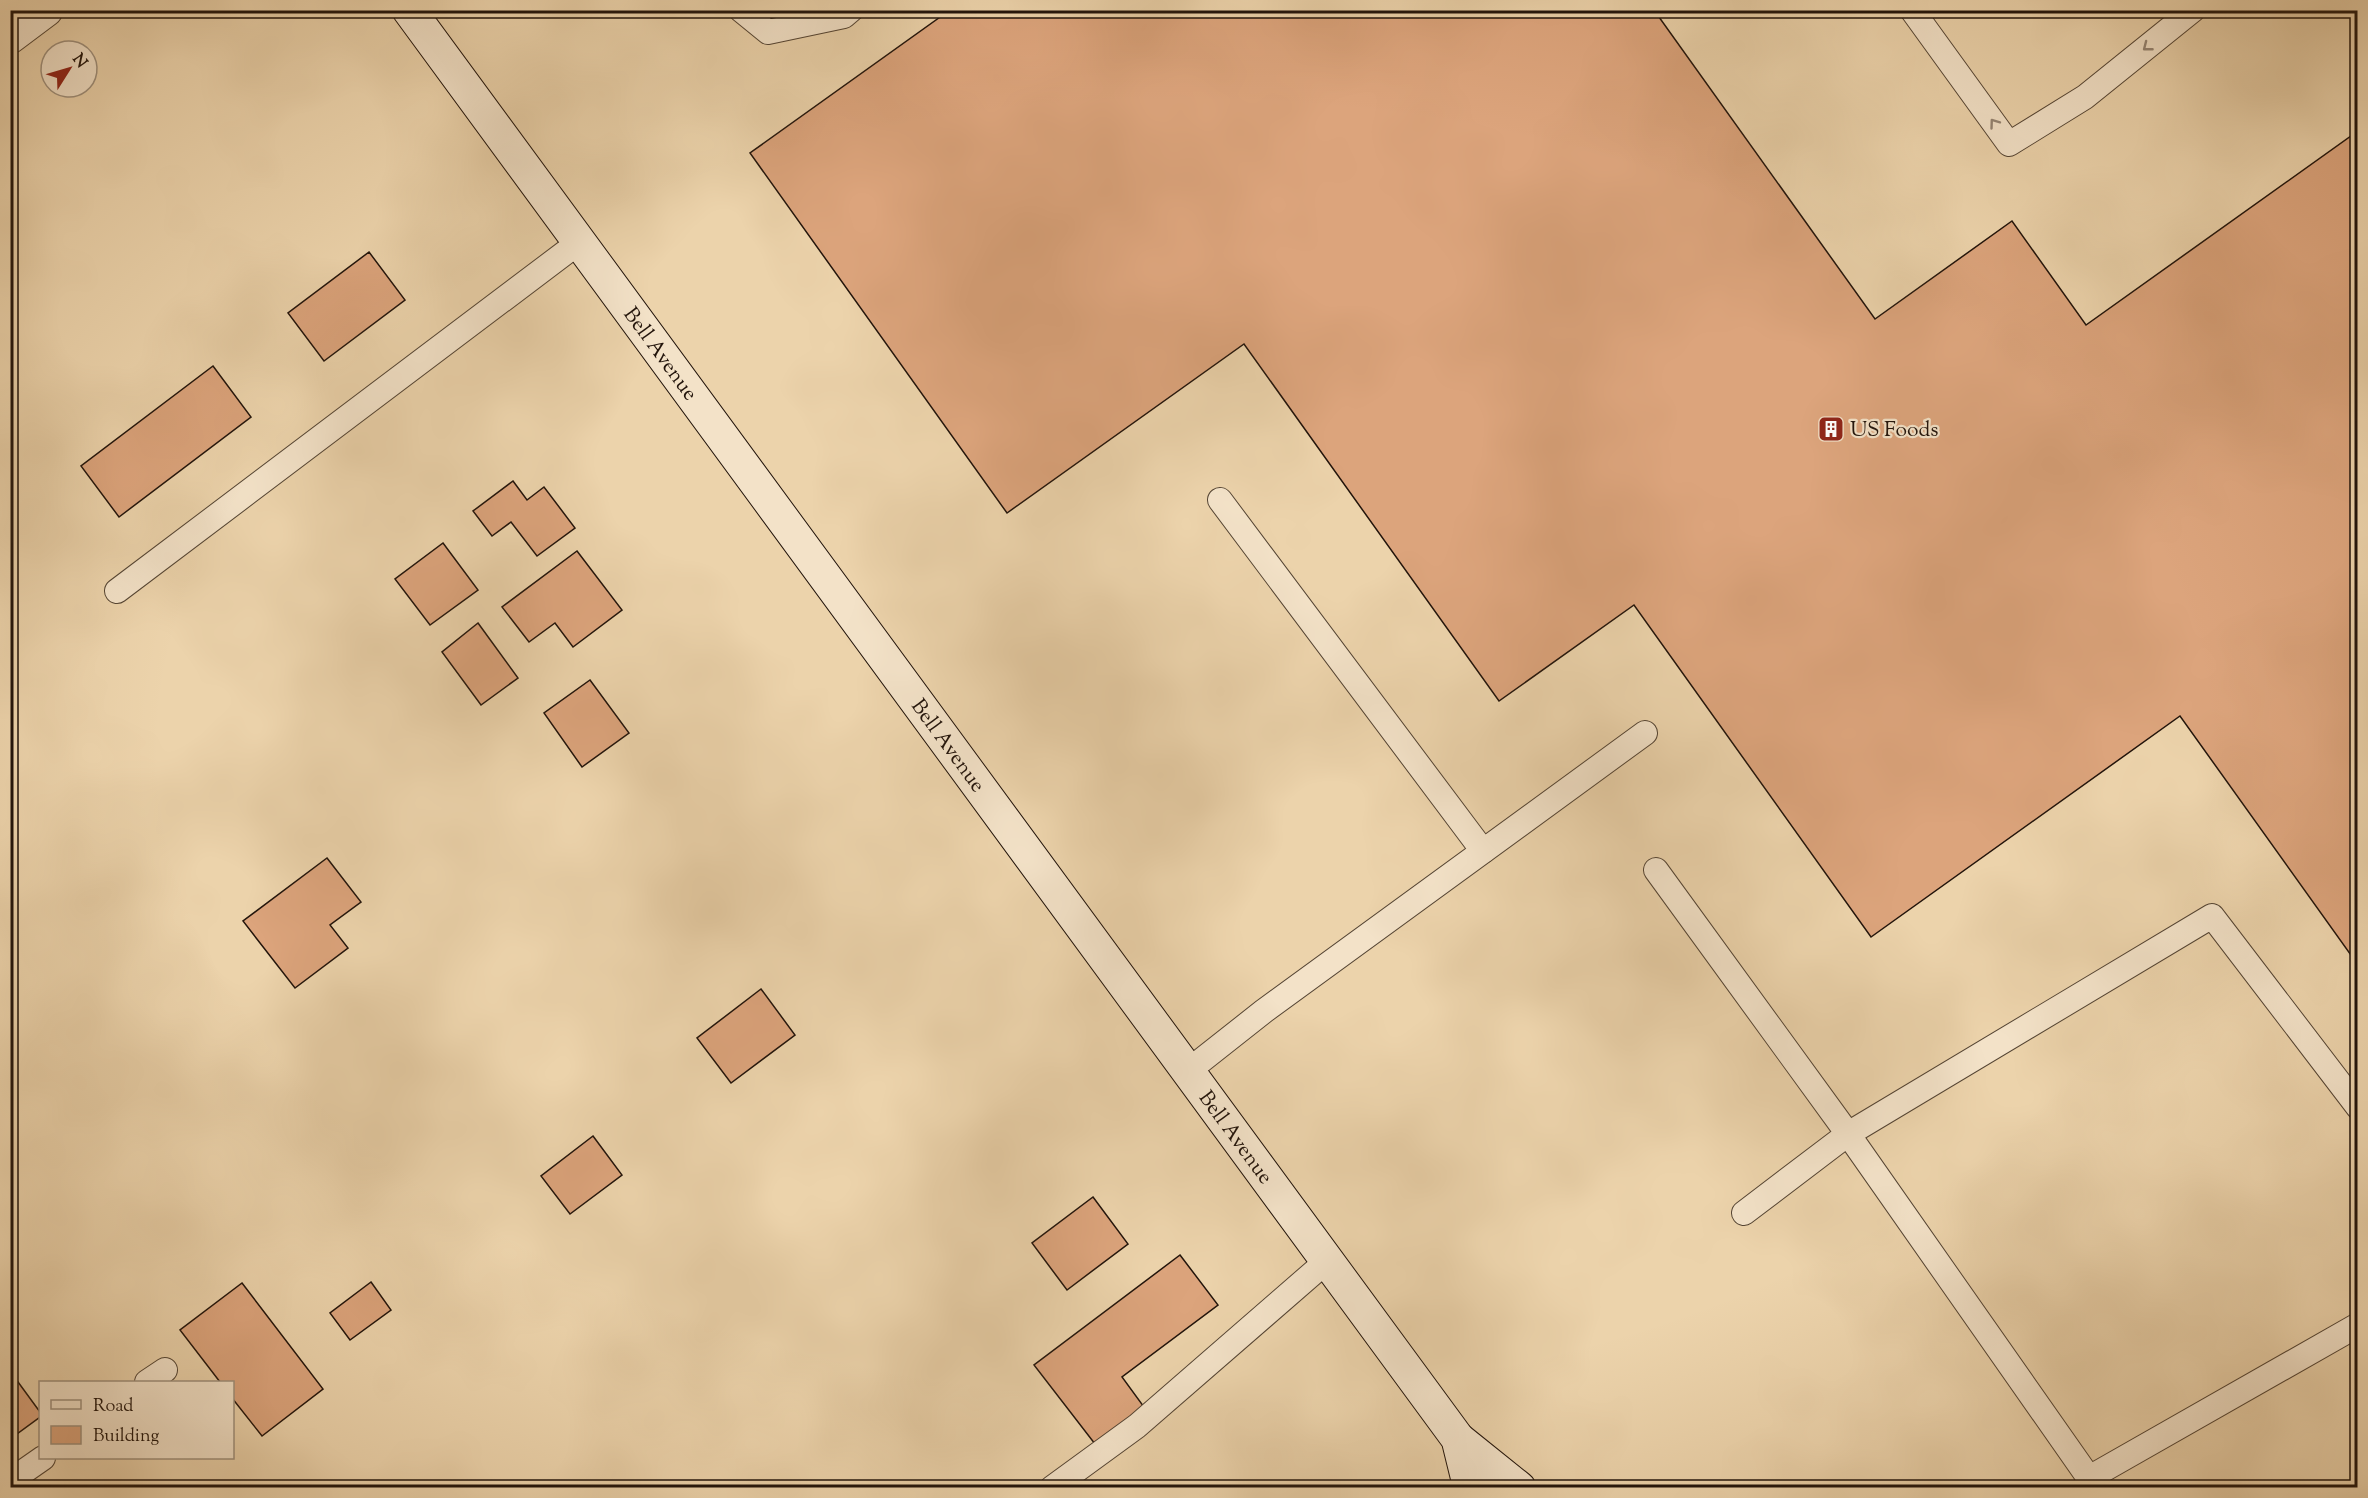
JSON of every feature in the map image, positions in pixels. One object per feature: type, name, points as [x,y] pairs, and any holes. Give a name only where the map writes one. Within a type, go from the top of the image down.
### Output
[{"type":"main road","points":[[10,38],[46,10]]},
{"type":"main road","name":"Bell Avenue","points":[[409,10],[1458,1439],[1470,1488]]},
{"type":"main road","points":[[1458,1439],[1519,1488]]},
{"type":"lane","points":[[741,10],[768,32],[844,16],[851,10]]},
{"type":"lane","points":[[1911,10],[2009,144],[2085,97],[2193,10]]},
{"type":"lane","points":[[117,591],[578,243]]},
{"type":"lane","points":[[1220,500],[1483,850]]},
{"type":"lane","points":[[1188,1071],[1264,1011],[1645,733]]},
{"type":"lane","points":[[1656,870],[1848,1134],[2089,1478],[2358,1325]]},
{"type":"lane","points":[[1744,1213],[1848,1134],[2212,916],[2358,1107]]},
{"type":"lane","points":[[1052,1488],[1137,1426],[1328,1260]]},
{"type":"lane","points":[[10,1481],[42,1459]]},
{"type":"building","name":"US Foods","points":[[950,10],[1654,10],[1875,319],[2012,221],[2086,325],[2358,131],[2358,965],[2180,716],[1871,937],[1634,605],[1499,701],[1244,344],[1007,513],[750,153]]},
{"type":"building","points":[[369,252],[405,300],[324,361],[288,313]]},
{"type":"building","points":[[213,366],[251,417],[119,517],[81,466]]},
{"type":"building","points":[[513,481],[527,500],[544,487],[575,528],[537,556],[511,522],[492,536],[473,511]]},
{"type":"building","points":[[443,543],[478,590],[430,625],[395,579]]},
{"type":"building","points":[[577,551],[622,610],[573,647],[555,623],[529,642],[502,607]]},
{"type":"building","points":[[478,623],[518,678],[481,705],[442,652]]},
{"type":"building","points":[[590,680],[629,733],[582,767],[544,713]]},
{"type":"building","points":[[327,858],[361,902],[330,925],[348,948],[295,988],[243,921]]},
{"type":"building","points":[[761,989],[795,1035],[731,1083],[697,1038]]},
{"type":"building","points":[[593,1136],[622,1175],[570,1214],[541,1176]]},
{"type":"building","points":[[1093,1197],[1128,1244],[1067,1290],[1032,1243]]},
{"type":"building","points":[[1180,1255],[1218,1305],[1122,1377],[1144,1407],[1095,1444],[1034,1365]]},
{"type":"building","points":[[371,1282],[391,1310],[350,1340],[330,1313]]},
{"type":"building","points":[[242,1283],[323,1389],[262,1436],[234,1401],[234,1381],[219,1381],[180,1330]]},
{"type":"building","points":[[10,1371],[39,1411],[39,1418],[10,1439]]},
{"type":"place","name":"US Foods","points":[[1831,429]]}]
